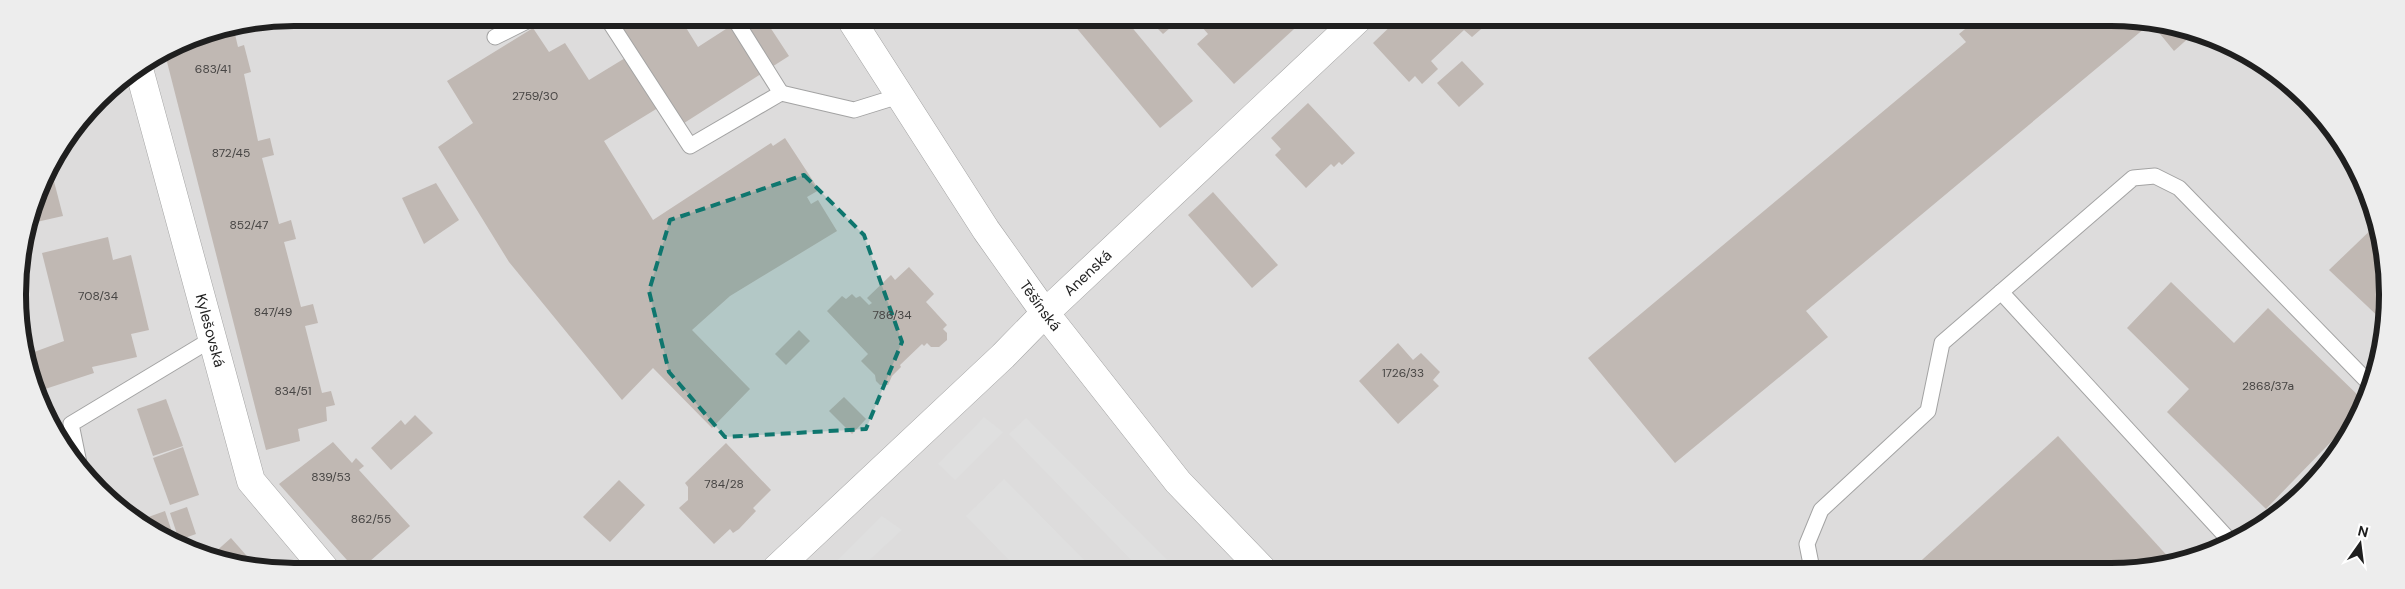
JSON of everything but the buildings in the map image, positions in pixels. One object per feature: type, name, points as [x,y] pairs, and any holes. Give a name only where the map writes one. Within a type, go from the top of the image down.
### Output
[{"type":"street","name":"Těšínská","points":[[855,26],[986,230],[1045,313],[1178,482],[1256,563]]},
{"type":"street","name":"Anenská","points":[[782,563],[1351,26]]},
{"type":"street","name":"Kylešovská","points":[[140,75],[251,481],[320,563]]},
{"type":"lane","points":[[495,37],[517,26]]},
{"type":"lane","points":[[612,26],[690,146],[781,93],[854,110],[899,96]]},
{"type":"lane","points":[[739,26],[781,93]]},
{"type":"lane","points":[[1811,563],[1807,544],[1821,510],[1928,411],[1942,343],[2133,178],[2155,176],[2179,188],[2365,379]]},
{"type":"lane","points":[[2002,292],[2226,536]]},
{"type":"lane","points":[[71,443],[64,426],[212,339]]},
{"type":"highlighted area","points":[[804,175],[864,235],[902,342],[866,429],[725,437],[669,372],[649,291],[670,220]]},
{"type":"shaded area","points":[[2110,26],[2163,31],[2197,40],[2229,54],[2260,71],[2300,105],[2334,145],[2351,176],[2365,208],[2374,242],[2379,294],[2374,347],[2365,381],[2343,429],[2323,458],[2287,496],[2260,518],[2245,527],[2197,549],[2163,558],[2128,562],[294,563],[242,558],[208,549],[176,535],[145,518],[105,484],[71,444],[54,413],[35,364],[27,312],[27,277],[35,225],[54,176],[71,145],[105,105],[145,71],[176,54],[225,35],[277,27]]},
{"type":"shaded area","points":[[984,417],[1003,432],[955,480],[938,464]]},
{"type":"shaded area","points":[[1026,418],[1170,563],[1134,563],[1009,434]]},
{"type":"shaded area","points":[[1004,479],[1087,563],[1012,563],[966,516]]},
{"type":"shaded area","points":[[882,516],[902,530],[866,563],[835,563]]}]
